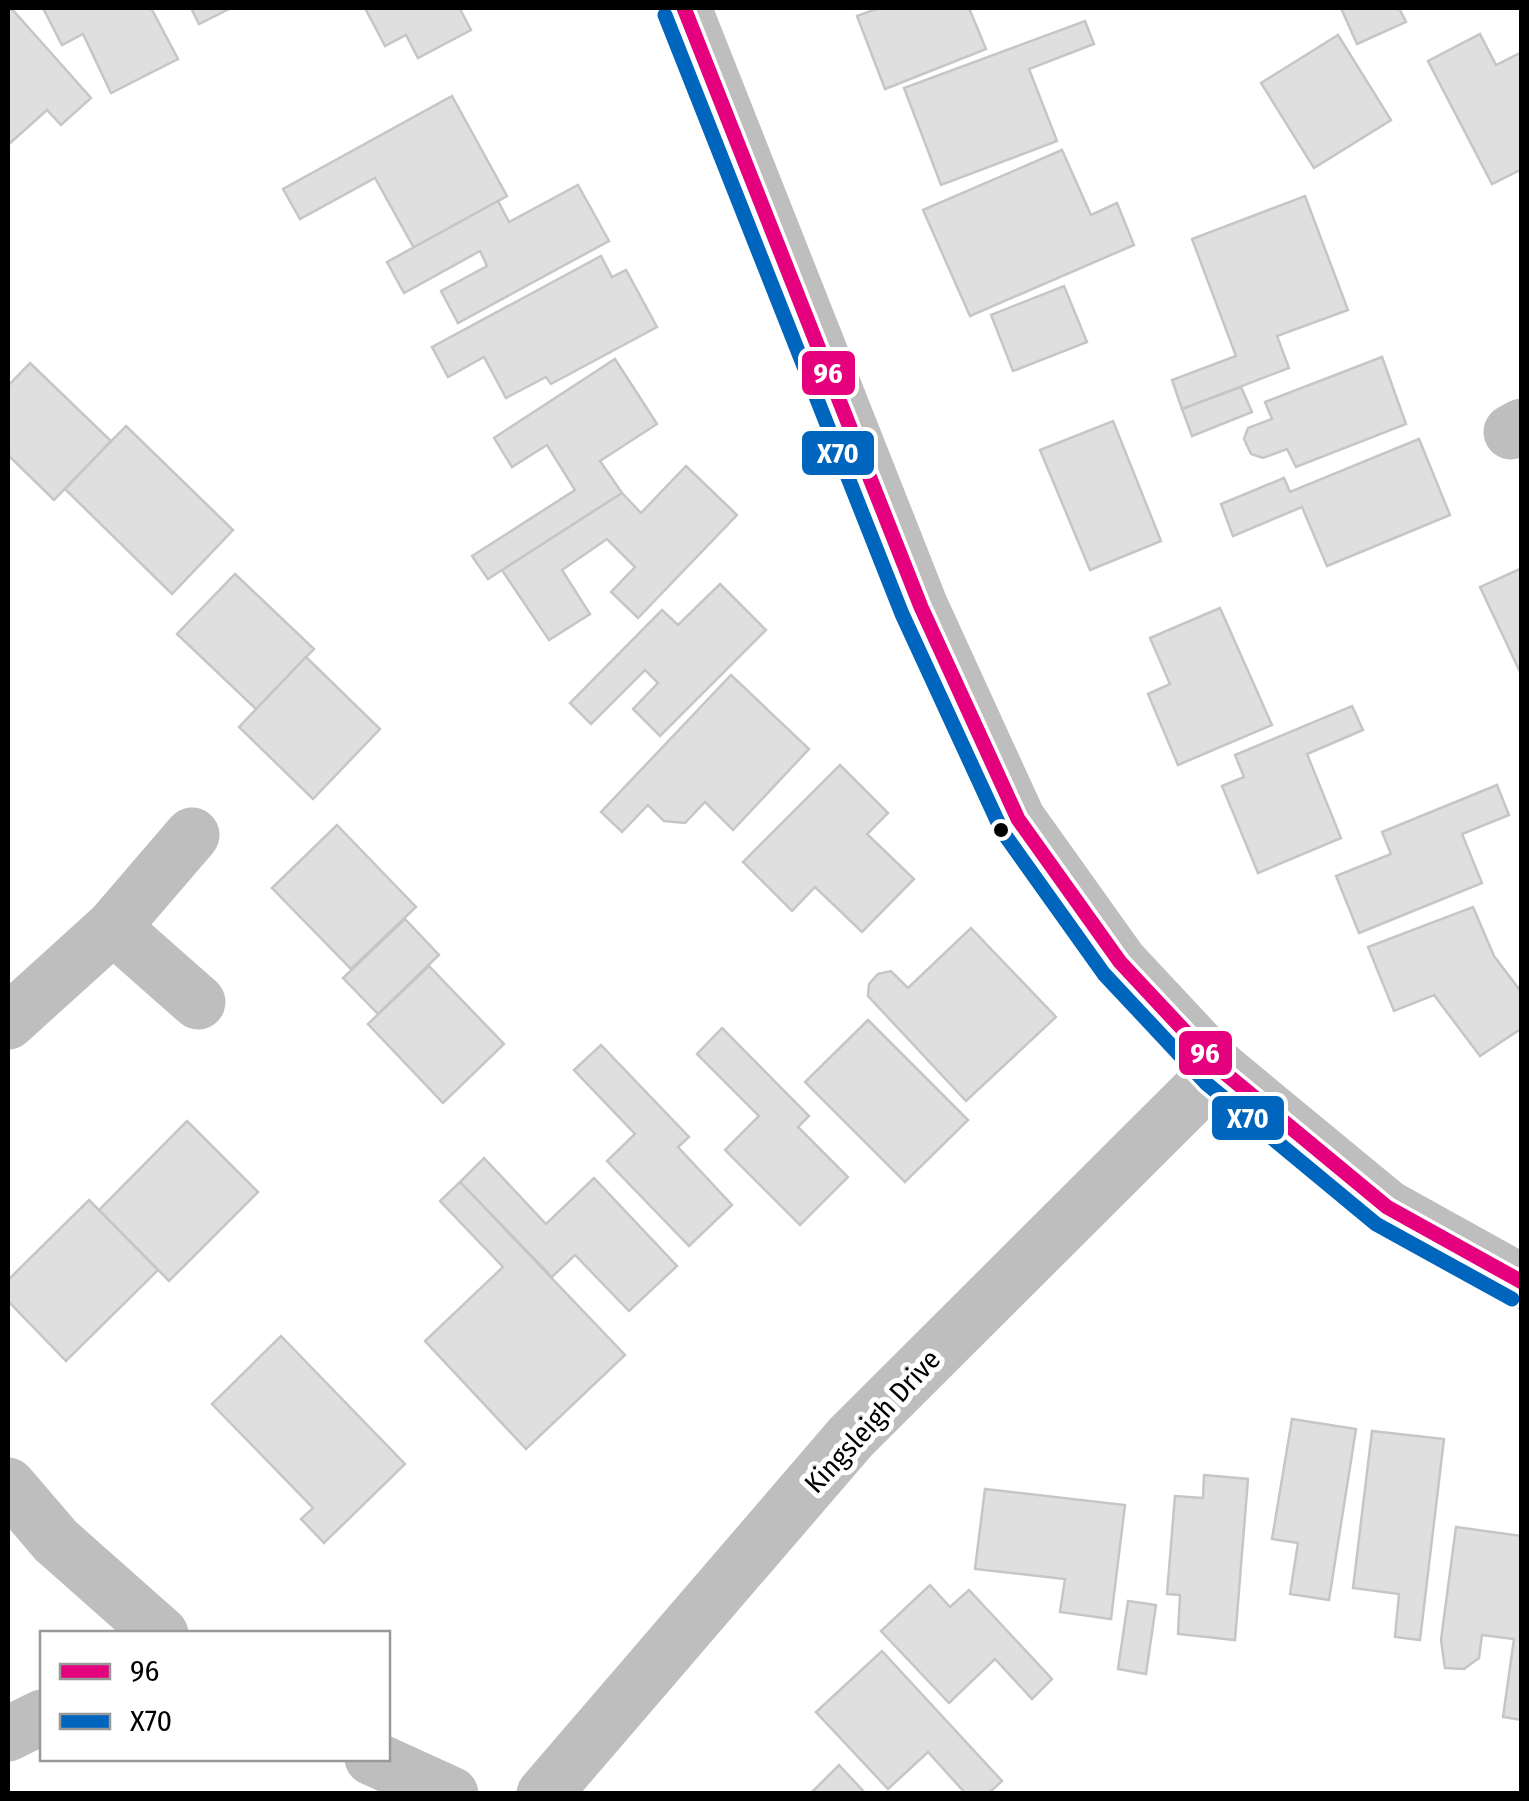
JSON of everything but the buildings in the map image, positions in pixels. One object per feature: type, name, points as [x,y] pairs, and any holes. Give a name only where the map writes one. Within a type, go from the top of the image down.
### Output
[{"type":"street","points":[[684,8],[921,607],[1018,819],[1120,962],[1220,1069],[1387,1208],[1522,1282]]},
{"type":"street","points":[[8,1022],[113,926],[192,835]]},
{"type":"street","points":[[113,926],[198,1002]]},
{"type":"street","name":"Kingsleigh Drive","points":[[544,1794],[852,1438],[1220,1069]]},
{"type":"street","points":[[8,1485],[56,1541],[152,1631]]},
{"type":"street","points":[[8,1734],[40,1718]]},
{"type":"street","points":[[379,1761],[451,1794]]},
{"type":"transit line","name":"96","points":[[684,8],[921,607],[1018,819],[1120,962],[1220,1069],[1387,1207],[1522,1282]]},
{"type":"transit line","name":"X70","points":[[665,15],[902,614],[1002,831],[1104,974],[1207,1084],[1376,1224],[1512,1299]]}]
